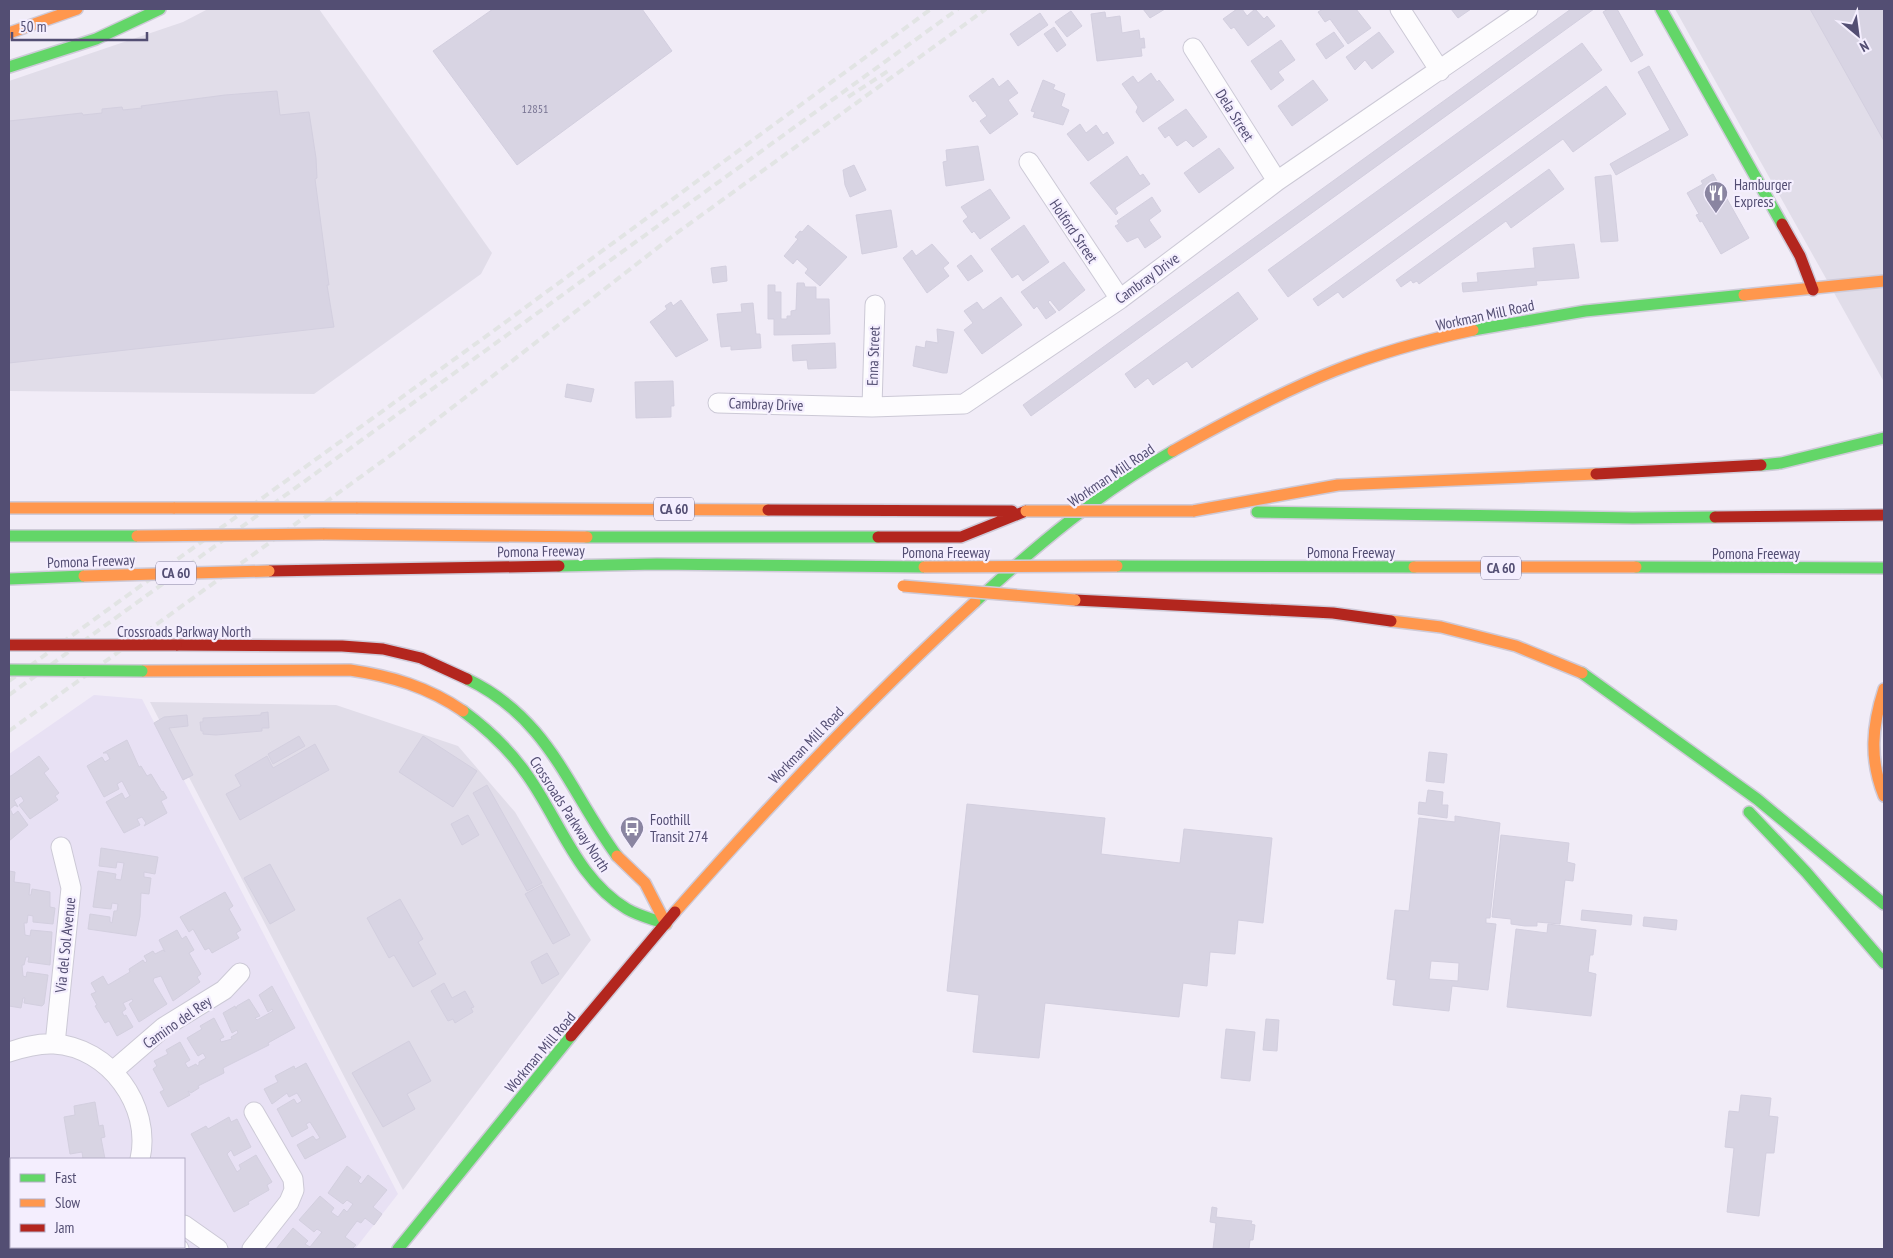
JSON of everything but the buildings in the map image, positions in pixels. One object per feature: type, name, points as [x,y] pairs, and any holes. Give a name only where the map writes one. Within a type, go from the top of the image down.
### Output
[{"type":"main road","points":[[9,33],[77,9]]},
{"type":"main road","points":[[9,67],[96,39],[160,9]]},
{"type":"main road","points":[[1661,9],[1800,256],[1813,290]]},
{"type":"main road","name":"Workman Mill Road","points":[[398,1249],[666,924],[796,776],[858,711],[931,642],[1062,526],[1118,486],[1194,439],[1291,389],[1365,360],[1484,328],[1589,311],[1763,292],[1813,290],[1884,281]]},
{"type":"main road","points":[[1193,511],[1338,485],[1735,468],[1781,463],[1834,452],[1884,438]]},
{"type":"main road","name":"CA 60","points":[[9,508],[1193,511],[1633,518],[1884,515]]},
{"type":"main road","points":[[9,536],[324,534],[596,537],[961,537],[1026,511]]},
{"type":"main road","points":[[657,564],[815,578]]},
{"type":"main road","name":"Pomona Freeway","points":[[9,579],[269,571],[657,564],[924,567],[1884,568]]},
{"type":"main road","points":[[898,586],[1075,600],[1333,613],[1441,627],[1516,646],[1585,674],[1757,799],[1884,904]]},
{"type":"main road","name":"Crossroads Parkway North","points":[[9,646],[342,646],[383,649],[421,658],[481,686],[509,705],[532,728],[557,758],[608,844],[622,863],[645,883],[666,924]]},
{"type":"main road","name":"Crossroads Parkway North","points":[[9,670],[350,670],[404,681],[434,692],[485,726],[507,748],[542,796],[580,863],[599,886],[625,908],[666,924]]},
{"type":"main road","points":[[1884,689],[1875,715],[1872,744],[1876,779],[1884,796]]},
{"type":"main road","points":[[1701,759],[1806,872],[1884,963]]},
{"type":"street","points":[[1400,9],[1440,71]]},
{"type":"street","name":"Cambray Drive","points":[[718,403],[872,407],[964,404],[1120,299],[1277,181],[1528,9]]},
{"type":"street","name":"Dela Street","points":[[1193,48],[1277,181]]},
{"type":"street","name":"Holford Street","points":[[1029,162],[1120,299]]},
{"type":"street","name":"Enna Street","points":[[872,407],[875,304]]},
{"type":"street","name":"Via del Sol Avenue","points":[[55,1044],[71,888],[61,847]]},
{"type":"street","name":"Camino del Rey","points":[[113,1071],[164,1027],[224,990],[240,973]]},
{"type":"street","points":[[9,1052],[30,1045],[55,1044],[76,1048],[96,1058],[113,1071],[128,1091],[137,1111],[141,1130],[140,1158]]},
{"type":"street","points":[[252,1249],[289,1202],[294,1190],[293,1179],[254,1112]]},
{"type":"street","points":[[185,1226],[218,1249]]},
{"type":"shaded area","points":[[208,9],[319,9],[492,253],[481,274],[314,394],[9,391],[9,81],[183,22]]},
{"type":"shaded area","points":[[1675,9],[1884,9],[1884,382]]},
{"type":"shaded area","points":[[94,695],[142,699],[398,1194],[355,1249],[9,1249],[9,754]]},
{"type":"shaded area","points":[[150,702],[336,705],[458,746],[515,812],[591,940],[403,1190]]},
{"type":"railway","points":[[9,681],[492,332],[931,9]]},
{"type":"railway","points":[[9,695],[958,9]]},
{"type":"railway","points":[[9,731],[395,452],[674,235],[986,9]]},
{"type":"railway","points":[[848,97],[888,71]]},
{"type":"traffic: fast","points":[[9,67],[96,39],[160,9]]},
{"type":"traffic: fast","points":[[1661,9],[1782,224]]},
{"type":"traffic: fast","points":[[1473,330],[1585,311],[1744,295]]},
{"type":"traffic: fast","points":[[1761,465],[1781,463],[1884,438]]},
{"type":"traffic: fast","points":[[975,602],[1070,520],[1120,484],[1173,451]]},
{"type":"traffic: fast","points":[[1257,512],[1633,518],[1715,517]]},
{"type":"traffic: fast","points":[[9,536],[137,536]]},
{"type":"traffic: fast","points":[[587,537],[878,537]]},
{"type":"traffic: fast","points":[[559,566],[657,564],[924,567]]},
{"type":"traffic: fast","points":[[1117,566],[1414,567]]},
{"type":"traffic: fast","points":[[1636,567],[1884,568]]},
{"type":"traffic: fast","points":[[9,579],[84,576]]},
{"type":"traffic: fast","points":[[9,670],[142,671]]},
{"type":"traffic: fast","points":[[1582,673],[1757,799],[1884,904]]},
{"type":"traffic: fast","points":[[467,679],[495,695],[538,734],[617,856]]},
{"type":"traffic: fast","points":[[463,711],[496,739],[518,763],[537,789],[569,846],[594,881],[609,896],[627,909],[641,916],[666,924]]},
{"type":"traffic: fast","points":[[1749,812],[1806,872],[1884,963]]},
{"type":"traffic: fast","points":[[398,1249],[571,1036]]},
{"type":"traffic: slow","points":[[9,33],[77,9]]},
{"type":"traffic: slow","points":[[1744,295],[1884,281]]},
{"type":"traffic: slow","points":[[1173,451],[1252,408],[1334,371],[1368,358],[1473,330]]},
{"type":"traffic: slow","points":[[1193,511],[1338,485],[1596,474]]},
{"type":"traffic: slow","points":[[9,508],[175,508]]},
{"type":"traffic: slow","points":[[175,508],[356,508]]},
{"type":"traffic: slow","points":[[356,508],[768,510]]},
{"type":"traffic: slow","points":[[1026,511],[1193,511]]},
{"type":"traffic: slow","points":[[323,534],[587,537]]},
{"type":"traffic: slow","points":[[137,536],[323,534]]},
{"type":"traffic: slow","points":[[924,567],[1117,566]]},
{"type":"traffic: slow","points":[[1414,567],[1636,567]]},
{"type":"traffic: slow","points":[[84,576],[269,571]]},
{"type":"traffic: slow","points":[[903,586],[1075,600]]},
{"type":"traffic: slow","points":[[675,912],[821,753],[897,676],[975,602]]},
{"type":"traffic: slow","points":[[1391,621],[1441,627],[1516,646],[1582,673]]},
{"type":"traffic: slow","points":[[142,671],[350,670],[395,679],[423,689],[463,711]]},
{"type":"traffic: slow","points":[[1884,689],[1877,716],[1874,742],[1876,769],[1884,796]]},
{"type":"traffic: slow","points":[[617,856],[645,883],[666,924]]},
{"type":"traffic: jam","points":[[1782,224],[1800,256],[1813,290]]},
{"type":"traffic: jam","points":[[1596,474],[1761,465]]},
{"type":"traffic: jam","points":[[768,510],[1012,511]]},
{"type":"traffic: jam","points":[[878,537],[961,537],[1026,511]]},
{"type":"traffic: jam","points":[[1715,517],[1884,515]]},
{"type":"traffic: jam","points":[[269,571],[559,566]]},
{"type":"traffic: jam","points":[[1075,600],[1333,613],[1391,621]]},
{"type":"traffic: jam","points":[[9,645],[176,645]]},
{"type":"traffic: jam","points":[[176,645],[342,646],[383,649],[421,658],[467,679]]},
{"type":"traffic: jam","points":[[571,1036],[675,912]]},
{"type":"place","name":"Hamburger Express","points":[[1716,214]]},
{"type":"place","name":"Foothill Transit 274","points":[[632,849]]}]
